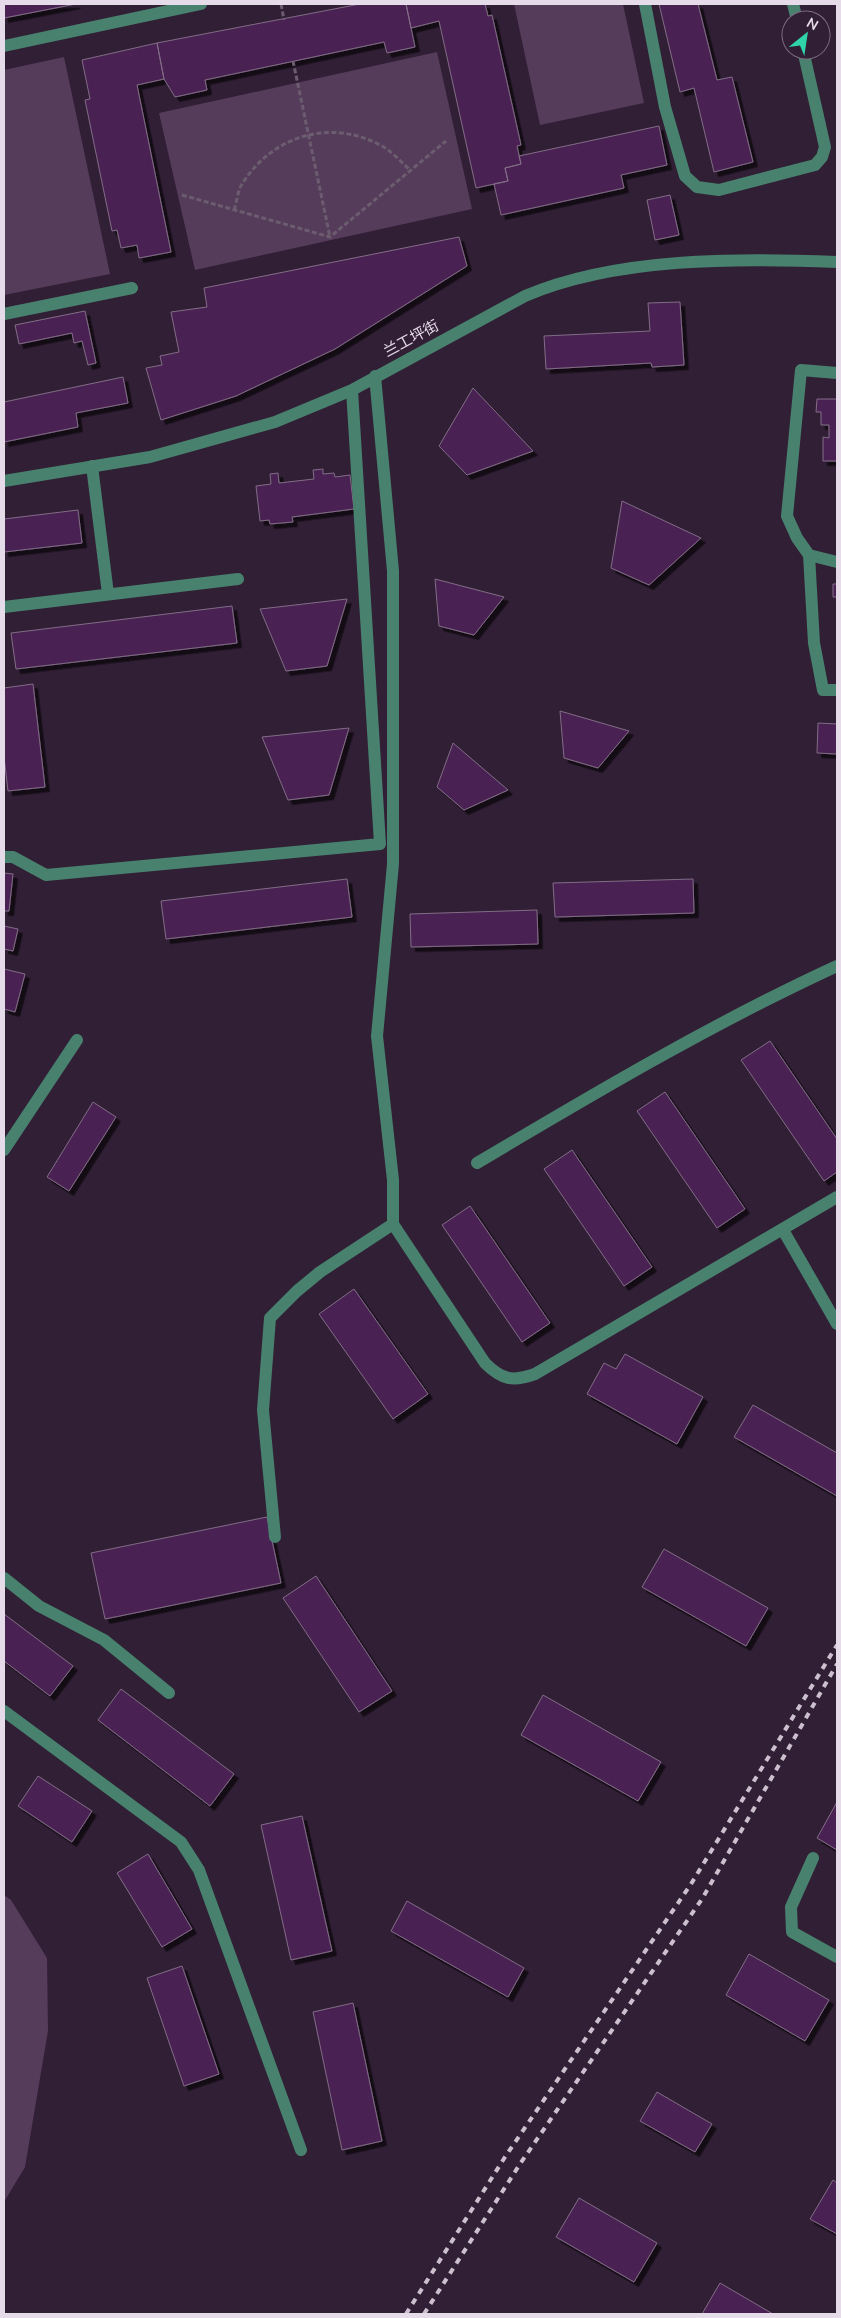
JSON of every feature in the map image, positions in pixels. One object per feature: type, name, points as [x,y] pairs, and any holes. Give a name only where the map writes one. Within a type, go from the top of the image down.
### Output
[{"type":"street","points":[[4,46],[201,4]]},
{"type":"street","points":[[645,4],[665,107],[685,176],[697,186],[719,190],[815,165],[822,157],[825,147],[805,60]]},
{"type":"street","name":"兰工坪街","points":[[4,482],[150,456],[275,422],[352,390],[525,296],[552,284],[584,276],[714,261],[767,259],[837,262]]},
{"type":"street","points":[[4,314],[132,288]]},
{"type":"street","points":[[837,373],[801,370],[787,516],[797,538],[809,555],[814,643],[823,690],[837,690]]},
{"type":"street","points":[[376,376],[393,571],[393,864],[377,1036],[393,1180],[393,1224],[485,1363],[496,1374],[519,1380],[535,1374],[837,1197]]},
{"type":"street","points":[[4,857],[13,857],[46,875],[380,844],[352,390]]},
{"type":"street","points":[[92,466],[108,594]]},
{"type":"street","points":[[809,555],[837,562]]},
{"type":"street","points":[[4,607],[238,579]]},
{"type":"street","points":[[477,1163],[582,1100],[759,1002],[837,966]]},
{"type":"street","points":[[4,1150],[77,1040]]},
{"type":"street","points":[[275,1537],[263,1410],[270,1318],[296,1291],[320,1272],[393,1224]]},
{"type":"street","points":[[783,1230],[837,1324]]},
{"type":"street","points":[[4,1578],[39,1606],[104,1640],[169,1693]]},
{"type":"street","points":[[4,1711],[181,1842],[199,1870],[301,2150]]},
{"type":"street","points":[[813,1858],[791,1908],[792,1932],[837,1957]]},
{"type":"path","points":[[281,4],[284,20]]},
{"type":"path","points":[[293,61],[330,237]]},
{"type":"path","points":[[234,210],[243,182],[268,152],[303,135],[342,132],[379,144],[410,171]]},
{"type":"path","points":[[330,237],[446,142]]},
{"type":"path","points":[[182,195],[330,237]]},
{"type":"shaded area","points":[[514,4],[623,4],[644,103],[540,125]]},
{"type":"shaded area","points":[[437,52],[472,209],[195,270],[159,113]]},
{"type":"shaded area","points":[[64,57],[110,274],[4,295],[4,70]]},
{"type":"shaded area","points":[[4,1895],[11,1900],[47,1958],[48,2031],[25,2167],[4,2202]]},
{"type":"building","points":[[4,4],[76,4],[4,18]]},
{"type":"building","points":[[360,4],[406,4],[415,47],[387,53],[384,42],[205,80],[207,90],[175,97],[164,79],[157,43]]},
{"type":"building","points":[[406,4],[485,4],[488,16],[492,15],[521,145],[517,146],[521,164],[505,168],[508,181],[476,188],[439,21],[411,28]]},
{"type":"building","points":[[659,4],[698,4],[717,80],[732,77],[753,162],[714,172],[694,88],[680,92]]},
{"type":"building","points":[[157,43],[164,79],[137,85],[171,252],[139,258],[137,245],[121,248],[117,230],[112,231],[85,100],[90,99],[82,60]]},
{"type":"building","points":[[659,126],[667,165],[621,175],[624,188],[501,215],[494,184],[508,181],[505,168],[521,164],[519,156]]},
{"type":"building","points":[[670,195],[679,235],[655,240],[647,200]]},
{"type":"building","points":[[459,237],[467,266],[335,349],[236,396],[161,420],[146,368],[162,365],[160,356],[179,352],[171,312],[207,307],[204,288]]},
{"type":"building","points":[[680,302],[684,365],[652,367],[651,363],[546,369],[544,336],[650,331],[648,303]]},
{"type":"building","points":[[85,311],[96,363],[88,365],[82,341],[74,343],[72,333],[19,344],[15,325]]},
{"type":"building","points":[[123,377],[128,403],[76,413],[78,427],[4,442],[4,402]]},
{"type":"building","points":[[473,388],[533,451],[467,475],[439,446]]},
{"type":"building","points":[[817,399],[837,399],[837,461],[823,461],[823,437],[829,438],[829,425],[821,425],[821,412],[816,412]]},
{"type":"building","points":[[323,469],[323,474],[334,473],[335,477],[350,475],[354,509],[292,517],[293,522],[270,524],[269,520],[260,521],[256,486],[271,484],[270,474],[278,473],[279,483],[314,479],[313,470]]},
{"type":"building","points":[[622,501],[701,538],[649,585],[611,568]]},
{"type":"building","points":[[78,510],[82,543],[4,552],[4,519]]},
{"type":"building","points":[[435,579],[504,597],[474,635],[439,626]]},
{"type":"building","points":[[833,584],[837,584],[837,597],[833,597]]},
{"type":"building","points":[[347,599],[327,666],[286,671],[260,609]]},
{"type":"building","points":[[232,606],[237,643],[16,669],[11,633]]},
{"type":"building","points":[[33,684],[45,787],[8,791],[4,757],[4,688]]},
{"type":"building","points":[[560,711],[629,731],[598,768],[564,758]]},
{"type":"building","points":[[818,723],[837,724],[837,754],[817,753]]},
{"type":"building","points":[[349,728],[329,795],[288,800],[262,737]]},
{"type":"building","points":[[453,743],[508,790],[464,810],[437,787]]},
{"type":"building","points":[[4,873],[13,874],[9,911],[4,911]]},
{"type":"building","points":[[347,879],[352,917],[166,939],[161,901]]},
{"type":"building","points":[[693,879],[694,913],[555,917],[553,883]]},
{"type":"building","points":[[537,910],[538,944],[411,947],[410,914]]},
{"type":"building","points":[[4,926],[18,929],[13,951],[4,949]]},
{"type":"building","points":[[4,969],[25,974],[15,1012],[4,1009]]},
{"type":"building","points":[[770,1041],[837,1139],[837,1172],[824,1181],[741,1060]]},
{"type":"building","points":[[665,1092],[745,1209],[717,1228],[637,1111]]},
{"type":"building","points":[[93,1102],[116,1117],[69,1191],[47,1177]]},
{"type":"building","points":[[572,1150],[652,1267],[624,1286],[544,1169]]},
{"type":"building","points":[[470,1206],[550,1323],[522,1342],[442,1225]]},
{"type":"building","points":[[354,1289],[428,1394],[393,1419],[319,1314]]},
{"type":"building","points":[[625,1354],[703,1397],[677,1444],[587,1394],[604,1363],[616,1369]]},
{"type":"building","points":[[753,1405],[837,1453],[837,1496],[734,1437]]},
{"type":"building","points":[[267,1517],[281,1583],[105,1619],[91,1553]]},
{"type":"building","points":[[664,1549],[768,1608],[746,1646],[642,1587]]},
{"type":"building","points":[[316,1576],[392,1691],[359,1712],[283,1598]]},
{"type":"building","points":[[4,1614],[73,1666],[50,1696],[4,1661]]},
{"type":"building","points":[[121,1689],[234,1774],[210,1806],[98,1720]]},
{"type":"building","points":[[543,1695],[661,1762],[638,1801],[521,1735]]},
{"type":"building","points":[[38,1776],[92,1811],[72,1842],[18,1806]]},
{"type":"building","points":[[837,1802],[837,1850],[817,1838]]},
{"type":"building","points":[[302,1816],[332,1951],[291,1960],[261,1825]]},
{"type":"building","points":[[148,1854],[192,1929],[162,1947],[117,1873]]},
{"type":"building","points":[[407,1901],[524,1968],[508,1997],[391,1931]]},
{"type":"building","points":[[749,1954],[829,2000],[805,2041],[726,1995]]},
{"type":"building","points":[[182,1966],[219,2074],[184,2086],[147,1978]]},
{"type":"building","points":[[353,2003],[382,2141],[342,2150],[313,2012]]},
{"type":"building","points":[[657,2092],[712,2124],[695,2152],[640,2121]]},
{"type":"building","points":[[833,2180],[837,2183],[837,2234],[810,2219]]},
{"type":"building","points":[[579,2198],[657,2243],[634,2282],[556,2237]]},
{"type":"building","points":[[720,2283],[773,2314],[702,2314]]},
{"type":"railway","points":[[406,2314],[505,2157],[691,1884],[837,1645]]},
{"type":"railway","points":[[424,2314],[520,2164],[702,1899],[837,1664]]}]
